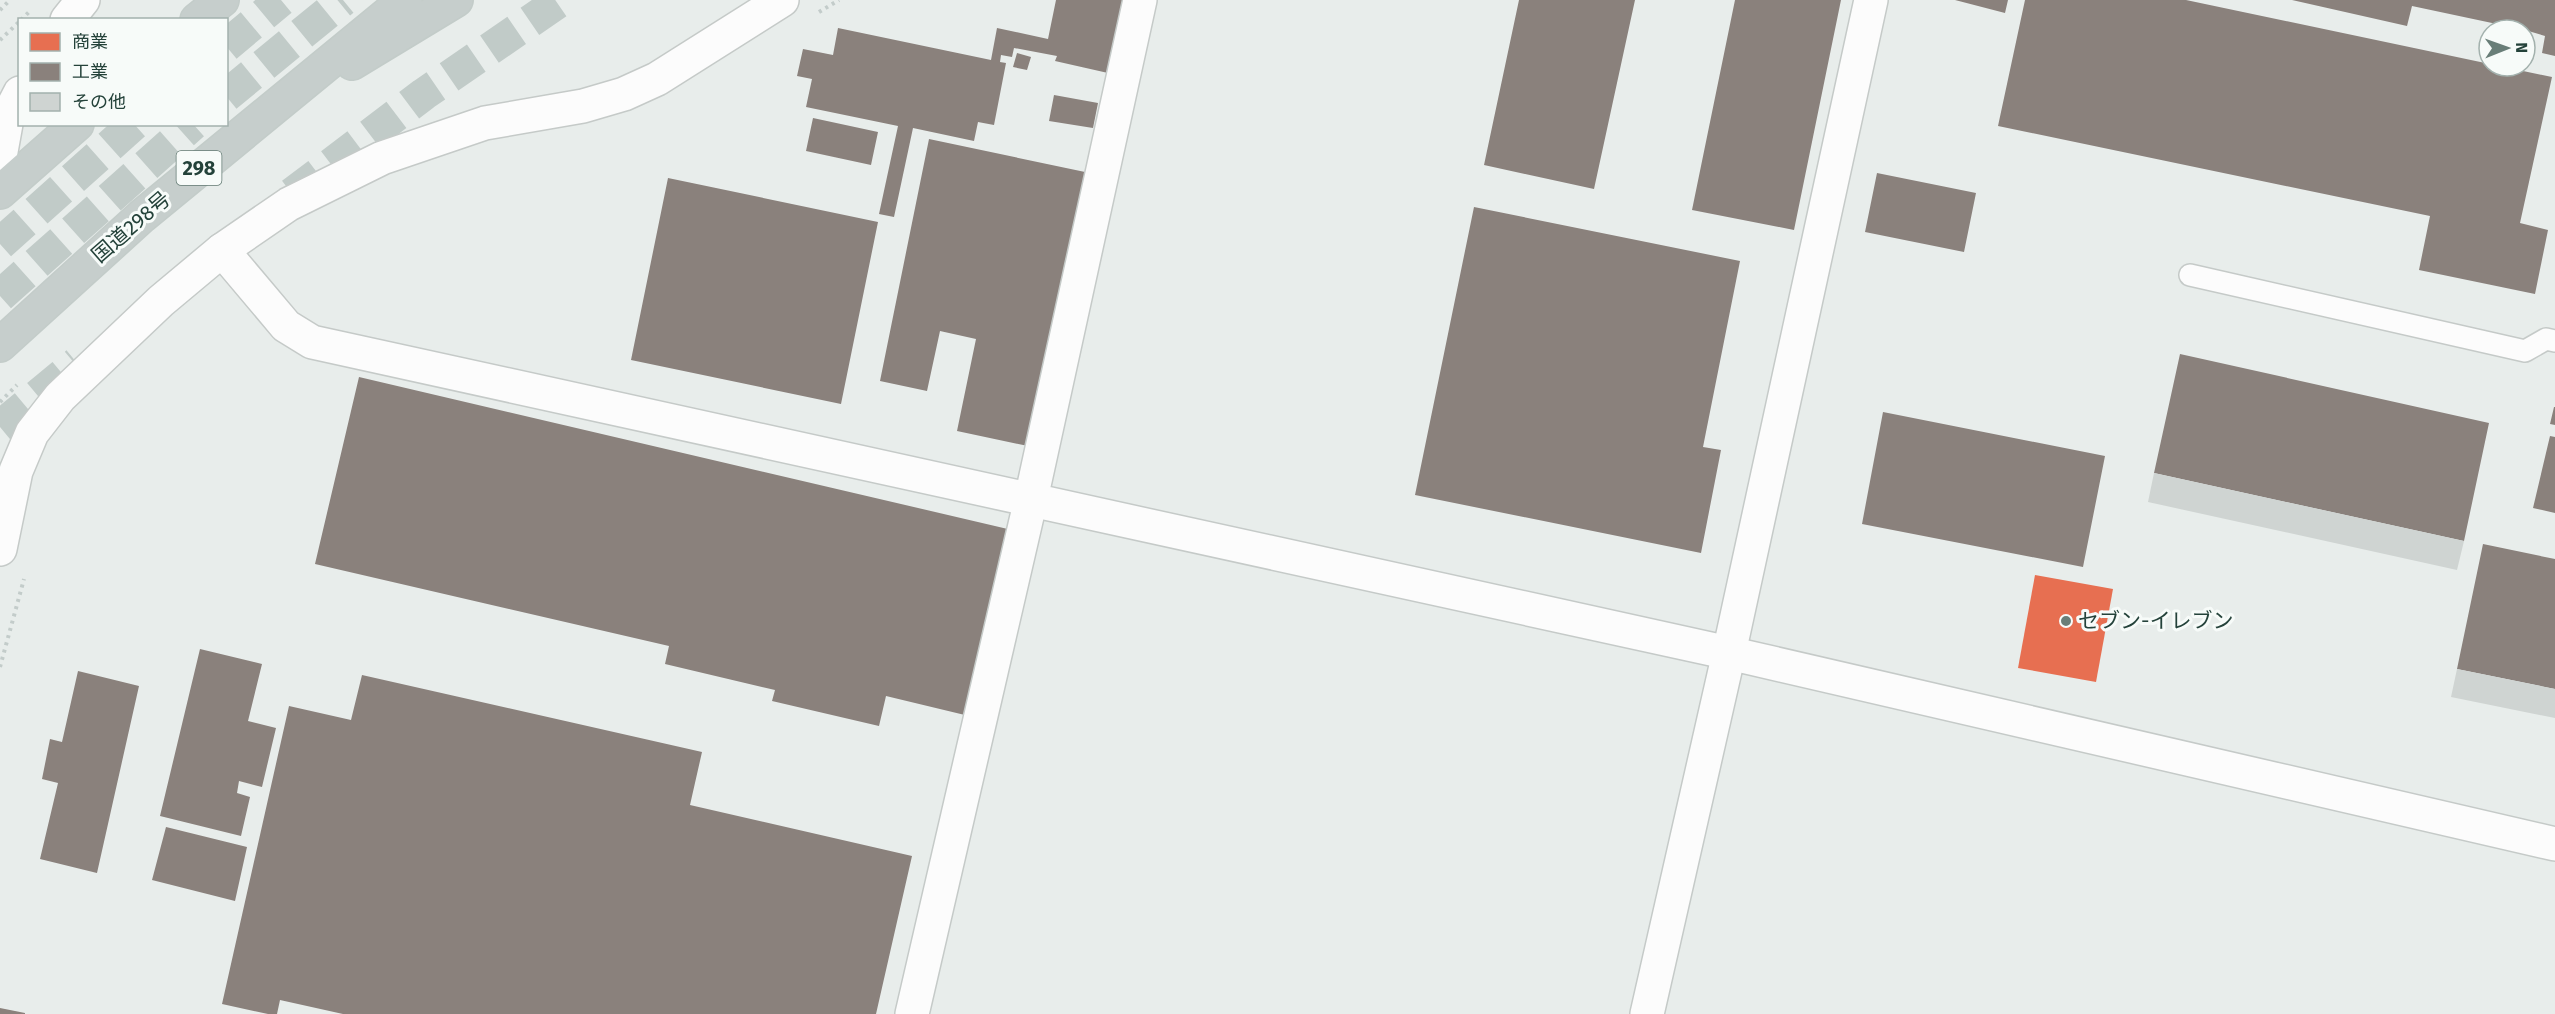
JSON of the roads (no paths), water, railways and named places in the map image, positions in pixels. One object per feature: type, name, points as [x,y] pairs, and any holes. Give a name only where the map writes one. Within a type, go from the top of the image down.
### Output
[{"type":"highway","points":[[200,18],[222,0]]},
{"type":"highway","name":"国道298号","points":[[0,345],[142,216],[405,0]]},
{"type":"highway","name":"298","points":[[247,128],[456,0]]},
{"type":"highway","points":[[0,192],[75,126]]},
{"type":"street","points":[[69,18],[83,0]]},
{"type":"street","points":[[0,549],[16,471],[32,433],[60,397],[161,301],[222,250],[289,204],[382,158],[485,123],[584,106],[624,94],[657,79],[782,0]]},
{"type":"street","points":[[912,1014],[1031,499],[1140,0]]},
{"type":"street","points":[[1647,1014],[1729,653],[1871,0]]},
{"type":"street","points":[[0,157],[7,118],[18,97]]},
{"type":"street","points":[[222,250],[286,326],[312,342],[1729,653],[2555,844]]},
{"type":"lane","points":[[2190,274],[2525,351],[2546,339],[2555,341]]},
{"type":"tunnel","points":[[228,44],[281,0]]},
{"type":"tunnel","points":[[228,94],[343,0]]},
{"type":"tunnel","points":[[292,194],[424,94],[561,0]]},
{"type":"tunnel","points":[[0,244],[132,126]]},
{"type":"tunnel","points":[[0,296],[191,126]]},
{"type":"tunnel","points":[[0,427],[77,363]]},
{"type":"place","name":"セブン-イレブン","points":[[2066,621]]}]
